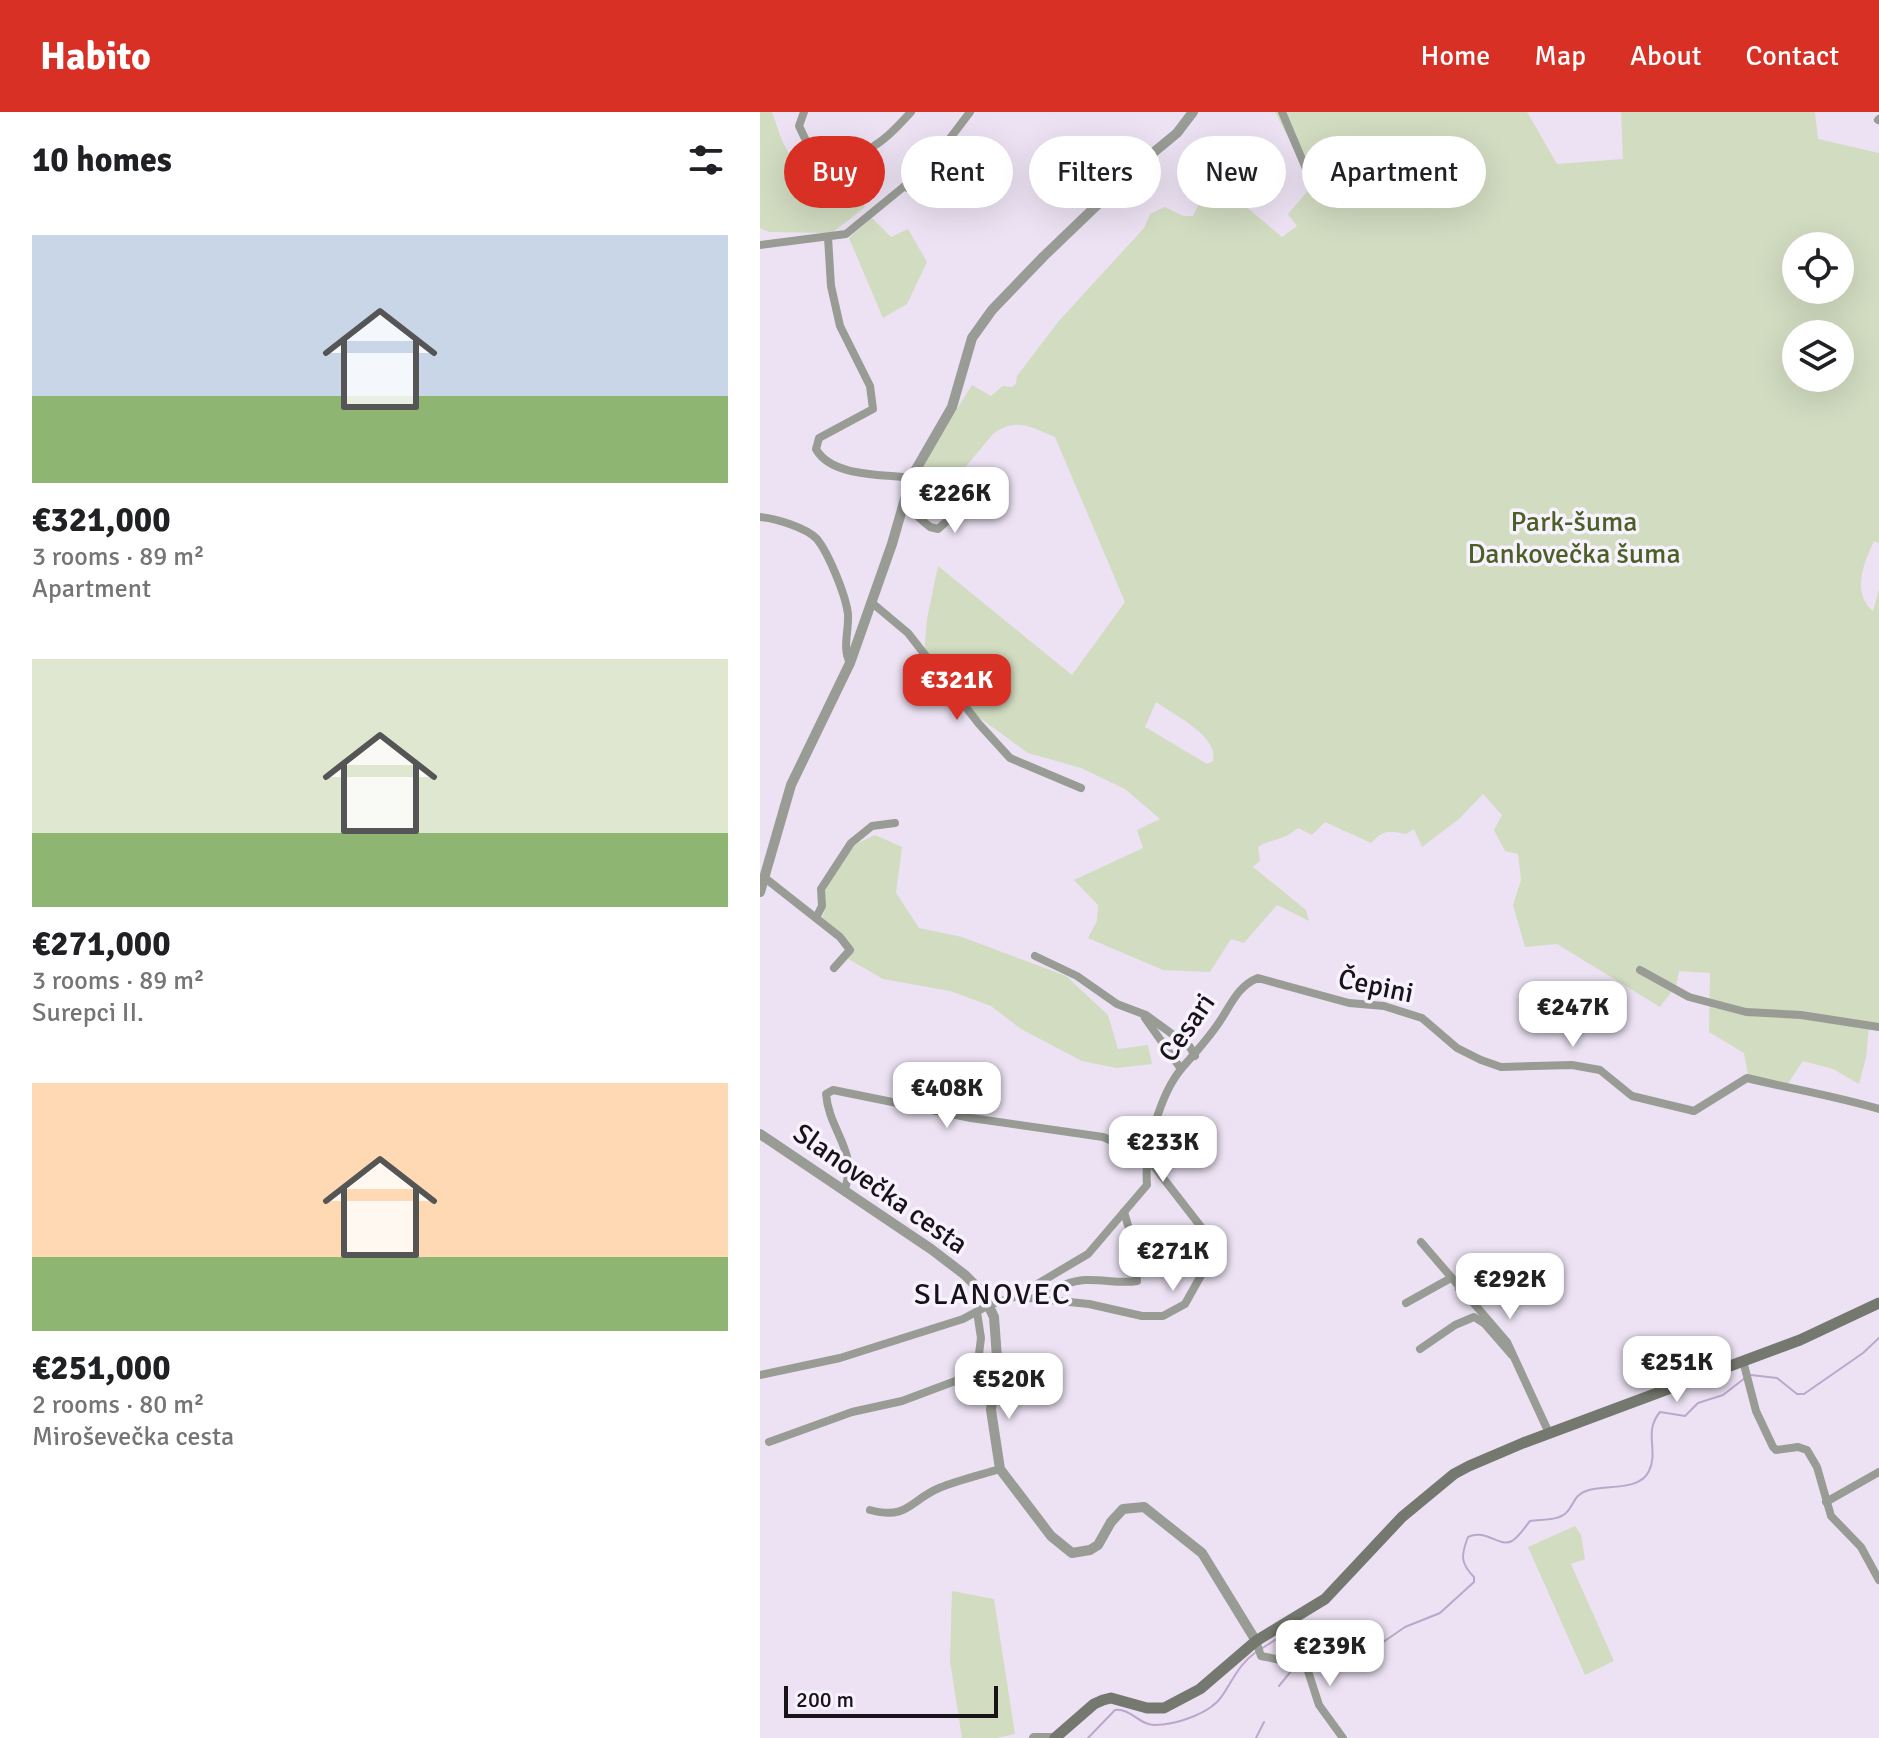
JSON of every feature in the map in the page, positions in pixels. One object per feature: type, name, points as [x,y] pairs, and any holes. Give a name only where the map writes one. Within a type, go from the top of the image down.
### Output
[{"type":"main road","points":[[1055,1738],[1094,1704],[1103,1700],[1123,1700],[1156,1709],[1172,1707],[1200,1689],[1325,1599],[1402,1517],[1454,1474],[1549,1433],[1850,1319],[1879,1303]]},
{"type":"street","points":[[804,112],[799,126],[810,149],[830,157],[863,153],[888,138],[911,112]]},
{"type":"street","points":[[762,244],[846,234],[929,166],[970,112]]},
{"type":"street","points":[[760,892],[791,785],[850,663],[911,478],[952,407],[967,350],[978,327],[1044,256],[1142,162],[1177,133],[1193,112]]},
{"type":"street","points":[[1282,112],[1302,159]]},
{"type":"street","points":[[828,237],[831,286],[840,326],[870,386],[873,409],[819,438],[816,449],[823,458],[844,468],[911,478]]},
{"type":"street","points":[[904,505],[930,527],[938,529],[999,474]]},
{"type":"street","points":[[760,517],[776,518],[816,538],[836,577],[848,612],[845,649],[850,663]]},
{"type":"street","points":[[871,602],[908,633],[979,724],[1010,758],[1081,788]]},
{"type":"street","points":[[816,918],[822,906],[821,889],[851,843],[872,826],[895,823]]},
{"type":"street","points":[[765,878],[840,937],[850,950],[834,968]]},
{"type":"street","points":[[1035,956],[1077,976],[1117,1004],[1142,1014],[1174,1034],[1190,1047],[1195,1056]]},
{"type":"street","points":[[1640,970],[1689,997],[1746,1012],[1801,1015],[1879,1027]]},
{"type":"street","name":"Cesari","points":[[760,1375],[840,1358],[963,1319],[989,1305],[1017,1296],[1088,1254],[1147,1185],[1146,1156],[1162,1106],[1181,1069],[1195,1056],[1234,997],[1245,985],[1258,978]]},
{"type":"street","name":"Čepini","points":[[1258,978],[1349,1003],[1384,1006],[1422,1018],[1457,1048],[1501,1067],[1572,1065],[1600,1070],[1632,1096],[1694,1111],[1747,1078],[1796,1090],[1826,1093],[1879,1109]]},
{"type":"street","points":[[1142,1014],[1181,1069]]},
{"type":"street","points":[[844,1191],[849,1179],[850,1160],[828,1107],[826,1094],[833,1090],[971,1118],[1103,1137],[1146,1156],[1219,1250],[1185,1304],[1163,1316],[1142,1316],[1089,1304],[1017,1296]]},
{"type":"street","name":"Slanovečka cesta","points":[[760,1134],[954,1266],[982,1292],[989,1305]]},
{"type":"street","points":[[1035,1298],[1082,1280],[1137,1281],[1133,1242],[1124,1212]]},
{"type":"street","points":[[1421,1242],[1507,1342],[1549,1433]]},
{"type":"street","points":[[1459,1289],[1467,1285],[1491,1286],[1549,1278],[1555,1273],[1556,1261]]},
{"type":"street","points":[[1406,1303],[1451,1278]]},
{"type":"street","points":[[989,1305],[994,1317],[997,1358],[991,1410],[1000,1469],[1051,1536],[1072,1553],[1090,1550],[1098,1545],[1111,1522],[1123,1509],[1144,1507],[1155,1514],[1202,1553],[1258,1648],[1279,1662],[1298,1662],[1310,1671],[1319,1705],[1343,1738]]},
{"type":"street","points":[[769,1442],[852,1412],[902,1401],[958,1380],[978,1362],[981,1338],[977,1312]]},
{"type":"street","points":[[1420,1349],[1445,1331],[1474,1317],[1485,1324],[1512,1355]]},
{"type":"street","points":[[1743,1361],[1756,1411],[1773,1447],[1776,1450],[1798,1447],[1807,1450],[1817,1467],[1831,1516],[1861,1547],[1879,1580]]},
{"type":"street","points":[[870,1510],[886,1514],[906,1511],[937,1489],[1000,1469]]},
{"type":"street","points":[[1826,1502],[1879,1472]]},
{"type":"street","points":[[1034,1738],[1055,1738]]},
{"type":"green space","points":[[760,112],[772,112],[784,145],[784,208],[864,208],[832,233],[769,232],[760,228]]},
{"type":"green space","name":"Park-šuma Dankovečka šuma","points":[[1275,112],[1527,112],[1557,164],[1623,159],[1621,112],[1815,112],[1818,139],[1879,153],[1879,543],[1874,541],[1870,549],[1861,586],[1866,604],[1873,611],[1879,590],[1879,1023],[1869,1026],[1866,1058],[1859,1084],[1833,1069],[1803,1061],[1787,1085],[1748,1075],[1744,1053],[1709,1032],[1710,973],[1679,971],[1676,986],[1660,1007],[1557,944],[1525,947],[1513,905],[1521,880],[1518,854],[1505,851],[1494,830],[1502,815],[1483,794],[1459,819],[1422,847],[1414,829],[1406,834],[1387,832],[1371,843],[1325,822],[1312,835],[1298,828],[1258,847],[1260,861],[1253,867],[1306,910],[1309,921],[1277,905],[1244,943],[1231,939],[1210,972],[1163,970],[1088,938],[1097,921],[1098,905],[1074,880],[1143,848],[1137,830],[1160,819],[1125,789],[1081,768],[1028,753],[969,710],[923,667],[927,619],[938,566],[1072,675],[1125,602],[1055,437],[1024,425],[1001,429],[993,434],[931,508],[924,509],[910,502],[921,466],[972,385],[991,396],[1003,386],[1016,384],[1017,376],[1058,322],[1144,228],[1150,214],[1165,207],[1183,216],[1193,216],[1197,208],[1247,208],[1282,237],[1297,226],[1288,214],[1302,198],[1302,208],[1486,208],[1486,136],[1302,136],[1302,165]],"holes":[[[1156,702],[1202,735],[1213,752],[1213,761],[1207,764],[1145,727]]]},
{"type":"green space","points":[[872,218],[891,237],[908,229],[927,262],[907,304],[883,318],[849,238]]},
{"type":"green space","points":[[875,835],[902,847],[896,893],[919,928],[962,937],[1066,976],[1108,1015],[1118,1049],[1148,1045],[1152,1064],[1117,1068],[1082,1061],[1021,1029],[991,1006],[950,991],[883,979],[845,957],[854,951],[844,935],[822,919],[825,891],[837,867],[854,845]]},
{"type":"green space","points":[[1575,1526],[1581,1535],[1585,1559],[1571,1564],[1614,1661],[1585,1675],[1528,1547]]},
{"type":"green space","points":[[952,1591],[994,1599],[1015,1734],[996,1738],[962,1738],[950,1661]]},
{"type":"waterway","points":[[1751,1375],[1777,1378],[1797,1394],[1804,1394],[1863,1353],[1879,1338]]},
{"type":"waterway","points":[[1261,1649],[1300,1624],[1309,1623],[1368,1647],[1376,1647],[1405,1627],[1440,1613],[1474,1582],[1463,1558],[1468,1537],[1481,1535],[1502,1542],[1512,1541],[1530,1521],[1562,1516],[1582,1493],[1638,1482],[1652,1464],[1653,1427],[1660,1412],[1685,1416],[1698,1403],[1723,1395],[1745,1378]]},
{"type":"waterway","points":[[1299,1660],[1301,1652],[1327,1631]]},
{"type":"waterway","points":[[1088,1738],[1115,1710],[1154,1725],[1182,1721],[1201,1713],[1222,1696],[1241,1667],[1256,1652]]},
{"type":"waterway","points":[[1279,1686],[1296,1665]]},
{"type":"waterway","points":[[1256,1738],[1264,1722]]},
{"type":"district","name":"SLANOVEC","points":[[993,1294]]}]
